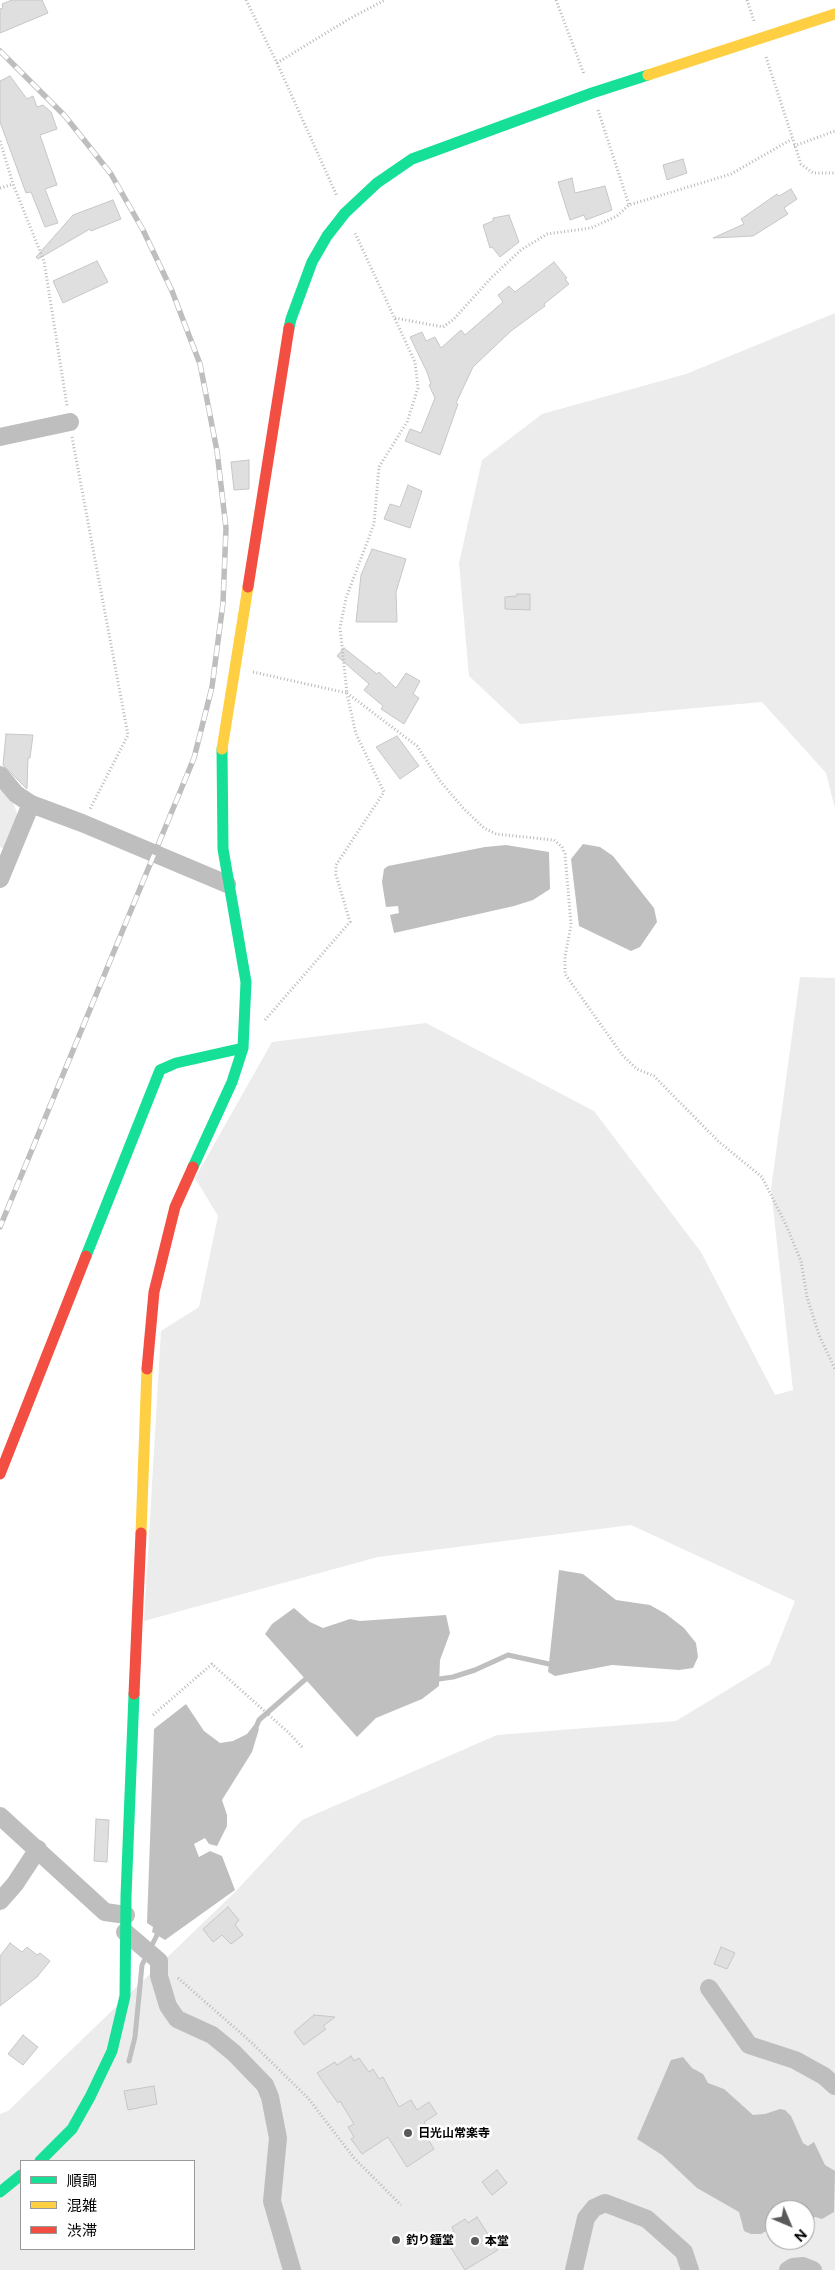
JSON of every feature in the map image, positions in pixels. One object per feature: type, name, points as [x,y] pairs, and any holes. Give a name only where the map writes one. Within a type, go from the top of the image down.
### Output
[{"type":"street","points":[[41,2160],[72,2128],[90,2097],[112,2051],[125,1996],[125,1924],[148,1356],[154,1292],[175,1207],[190,1169],[232,1082],[243,1048],[246,982],[227,884],[223,849],[221,756],[292,319],[312,262],[327,236],[345,213],[377,183],[412,159],[592,93],[761,40],[835,14]]},
{"type":"street","points":[[0,437],[70,422]]},
{"type":"street","points":[[0,775],[16,794],[31,804],[82,822],[227,884]]},
{"type":"street","points":[[0,879],[31,804]]},
{"type":"street","points":[[0,1474],[160,1070],[176,1064],[243,1048]]},
{"type":"street","points":[[0,1816],[105,1912],[125,1924],[158,1961],[159,1976],[168,2006],[177,2019],[212,2036],[234,2052],[265,2085],[270,2097],[278,2138],[272,2201],[292,2270]]},
{"type":"street","points":[[0,1901],[15,1884],[38,1850]]},
{"type":"street","points":[[708,1988],[749,2044],[795,2060],[824,2076],[835,2086]]},
{"type":"street","points":[[0,2192],[20,2177]]},
{"type":"street","points":[[574,2270],[586,2218],[594,2208],[605,2203],[647,2219],[684,2252],[690,2270]]},
{"type":"street","points":[[788,2270],[792,2267],[803,2266],[813,2270]]},
{"type":"path","points":[[245,1032],[256,1029],[350,922],[336,876],[336,865],[384,792],[356,734],[347,693],[340,628],[346,598],[374,524],[379,467],[407,422],[418,388],[415,362],[246,0]]},
{"type":"path","points":[[277,64],[349,19],[385,0]]},
{"type":"path","points":[[747,0],[800,164],[806,170],[813,173],[835,172]]},
{"type":"path","points":[[794,146],[835,131]]},
{"type":"path","points":[[395,318],[443,327],[453,320],[492,277],[521,250],[547,234],[591,228],[617,216],[629,205],[730,174],[792,139]]},
{"type":"path","points":[[0,141],[13,184],[44,261],[70,422],[128,735],[82,822]]},
{"type":"path","points":[[0,188],[13,184]]},
{"type":"path","points":[[235,668],[347,693],[364,708],[418,746],[440,781],[464,809],[484,828],[496,834],[554,840],[562,847],[565,854],[572,925],[565,957],[565,974],[623,1056],[637,1069],[654,1076],[718,1141],[762,1177],[786,1225],[801,1261],[807,1297],[817,1328],[835,1369]]},
{"type":"path","points":[[133,1726],[155,1714],[212,1664],[302,1748]]},
{"type":"path","points":[[158,1961],[252,2043],[308,2098],[354,2158],[401,2205]]},
{"type":"shaded area","points":[[835,313],[835,809],[826,773],[762,702],[520,724],[469,676],[459,563],[482,460],[542,414],[686,374]]},
{"type":"shaded area","points":[[0,787],[13,802],[18,816],[7,850],[0,847]]},
{"type":"shaded area","points":[[583,844],[600,847],[613,856],[654,908],[657,922],[640,947],[631,951],[579,926],[571,859]]},
{"type":"shaded area","points":[[506,845],[549,852],[550,889],[533,900],[514,906],[394,933],[390,915],[399,913],[398,906],[386,907],[382,882],[384,869],[388,866],[485,847]]},
{"type":"shaded area","points":[[800,977],[835,978],[835,2270],[0,2270],[0,2114],[8,2111],[236,1891],[302,1820],[497,1735],[676,1721],[770,1664],[795,1601],[631,1525],[378,1557],[144,1621],[161,1331],[199,1307],[218,1216],[195,1178],[272,1042],[426,1023],[594,1111],[701,1252],[775,1395],[793,1390],[771,1189]]},
{"type":"shaded area","points":[[559,1570],[583,1574],[616,1600],[650,1605],[666,1614],[684,1628],[696,1643],[698,1657],[693,1668],[679,1670],[612,1665],[555,1676],[548,1672]]},
{"type":"shaded area","points":[[294,1608],[310,1622],[323,1628],[350,1619],[360,1621],[446,1615],[450,1633],[440,1660],[439,1686],[422,1699],[376,1718],[357,1737],[265,1634],[272,1624]]},
{"type":"shaded area","points":[[186,1704],[204,1731],[220,1743],[233,1741],[247,1734],[254,1725],[259,1729],[252,1752],[222,1800],[227,1815],[227,1826],[217,1846],[209,1844],[205,1838],[194,1844],[199,1857],[210,1851],[222,1856],[235,1890],[165,1940],[152,1932],[153,1927],[147,1923],[154,1729]]},
{"type":"shaded area","points":[[683,2057],[692,2068],[703,2074],[708,2083],[724,2089],[753,2115],[765,2114],[780,2109],[785,2110],[791,2116],[803,2143],[808,2146],[814,2142],[825,2165],[835,2171],[834,2212],[822,2219],[815,2217],[815,2200],[765,2200],[765,2232],[761,2234],[751,2234],[744,2231],[739,2212],[697,2188],[662,2155],[637,2139],[671,2060]]},
{"type":"building","points":[[12,0],[42,0],[48,13],[0,33],[0,9],[3,8],[2,4]]},
{"type":"building","points":[[10,76],[27,99],[33,96],[37,107],[43,105],[51,112],[57,129],[40,135],[57,185],[45,189],[58,223],[45,227],[31,192],[26,193],[0,122],[0,81]]},
{"type":"building","points":[[683,159],[687,173],[667,180],[663,165]]},
{"type":"building","points":[[572,178],[575,193],[605,186],[612,210],[586,220],[584,215],[570,220],[558,182]]},
{"type":"building","points":[[791,189],[797,199],[784,208],[788,214],[753,236],[713,238],[744,224],[741,219],[777,194],[779,196]]},
{"type":"building","points":[[113,200],[121,219],[91,231],[90,229],[38,259],[36,257],[73,215]]},
{"type":"building","points":[[509,215],[519,242],[500,257],[492,247],[490,248],[483,225],[493,221],[493,218]]},
{"type":"building","points":[[97,261],[108,282],[63,303],[53,281]]},
{"type":"building","points":[[554,262],[567,278],[565,279],[569,284],[544,304],[545,306],[511,331],[473,367],[456,403],[458,404],[440,455],[405,441],[410,429],[421,433],[435,398],[429,385],[431,384],[427,372],[410,337],[422,332],[426,341],[435,337],[441,348],[461,330],[465,335],[503,302],[498,295],[509,286],[515,292]]},
{"type":"building","points":[[249,460],[249,489],[234,490],[231,462]]},
{"type":"building","points":[[408,485],[422,491],[410,528],[384,519],[390,504],[400,507]]},
{"type":"building","points":[[372,549],[406,559],[396,592],[397,622],[356,622],[361,575]]},
{"type":"building","points":[[517,594],[530,594],[530,610],[505,609],[505,597],[517,596]]},
{"type":"building","points":[[344,648],[377,674],[379,672],[396,688],[406,673],[420,681],[413,694],[419,698],[404,724],[381,709],[383,706],[364,690],[369,684],[337,656]]},
{"type":"building","points":[[6,734],[33,735],[30,758],[28,758],[27,789],[3,765]]},
{"type":"building","points":[[397,736],[419,766],[400,779],[376,747]]},
{"type":"building","points":[[96,1819],[109,1820],[107,1862],[94,1861]]},
{"type":"building","points":[[228,1907],[239,1920],[235,1925],[243,1935],[231,1944],[222,1935],[213,1942],[203,1929]]},
{"type":"building","points":[[10,1943],[22,1952],[27,1947],[37,1955],[40,1953],[50,1961],[37,1977],[0,2006],[0,1956]]},
{"type":"building","points":[[721,1947],[735,1953],[727,1969],[714,1964]]},
{"type":"building","points":[[314,2015],[335,2017],[323,2026],[326,2029],[304,2045],[294,2032]]},
{"type":"building","points":[[23,2035],[38,2047],[23,2065],[8,2054]]},
{"type":"building","points":[[351,2056],[354,2061],[359,2058],[369,2072],[373,2069],[379,2079],[383,2077],[399,2107],[411,2100],[417,2110],[429,2102],[437,2114],[424,2122],[431,2133],[426,2136],[434,2149],[407,2167],[388,2137],[362,2154],[351,2139],[354,2137],[348,2127],[354,2124],[340,2101],[338,2103],[317,2073],[335,2062],[337,2065]]},
{"type":"building","points":[[154,2086],[157,2104],[128,2110],[124,2091]]},
{"type":"building","name":"日光山常楽寺","points":[[497,2170],[507,2183],[492,2195],[482,2182]]},
{"type":"building","points":[[477,2217],[498,2250],[465,2270],[444,2237],[454,2231],[452,2227],[465,2219],[468,2223]]},
{"type":"waterway","points":[[432,1680],[453,1677],[475,1670],[508,1655],[549,1664]]},
{"type":"waterway","points":[[254,1732],[259,1720],[308,1677],[312,1678]]},
{"type":"waterway","points":[[129,2061],[135,2037],[142,1965],[159,1931]]},
{"type":"railway","points":[[0,51],[65,116],[111,174],[143,230],[172,291],[200,364],[217,451],[226,528],[223,603],[212,687],[194,758],[0,1227]]},
{"type":"traffic: fast","points":[[289,328],[312,262],[327,236],[345,213],[377,183],[412,159],[592,93],[648,75]]},
{"type":"traffic: fast","points":[[193,1167],[232,1082],[243,1048],[246,982],[223,849],[222,749]]},
{"type":"traffic: fast","points":[[86,1256],[160,1070],[176,1063],[243,1048]]},
{"type":"traffic: fast","points":[[41,2160],[72,2129],[90,2097],[112,2051],[125,1996],[126,1896],[134,1694]]},
{"type":"traffic: fast","points":[[0,2192],[20,2176]]},
{"type":"traffic: slow","points":[[648,75],[835,14]]},
{"type":"traffic: slow","points":[[222,749],[248,587]]},
{"type":"traffic: slow","points":[[141,1533],[147,1369]]},
{"type":"traffic: jam","points":[[248,587],[289,328]]},
{"type":"traffic: jam","points":[[147,1369],[154,1292],[175,1207],[193,1167]]},
{"type":"traffic: jam","points":[[0,1474],[86,1256]]},
{"type":"traffic: jam","points":[[134,1694],[141,1533]]},
{"type":"place","name":"日光山常楽寺","points":[[408,2133]]},
{"type":"place","name":"釣り鐘堂","points":[[396,2240]]},
{"type":"place","name":"本堂","points":[[475,2241]]}]
